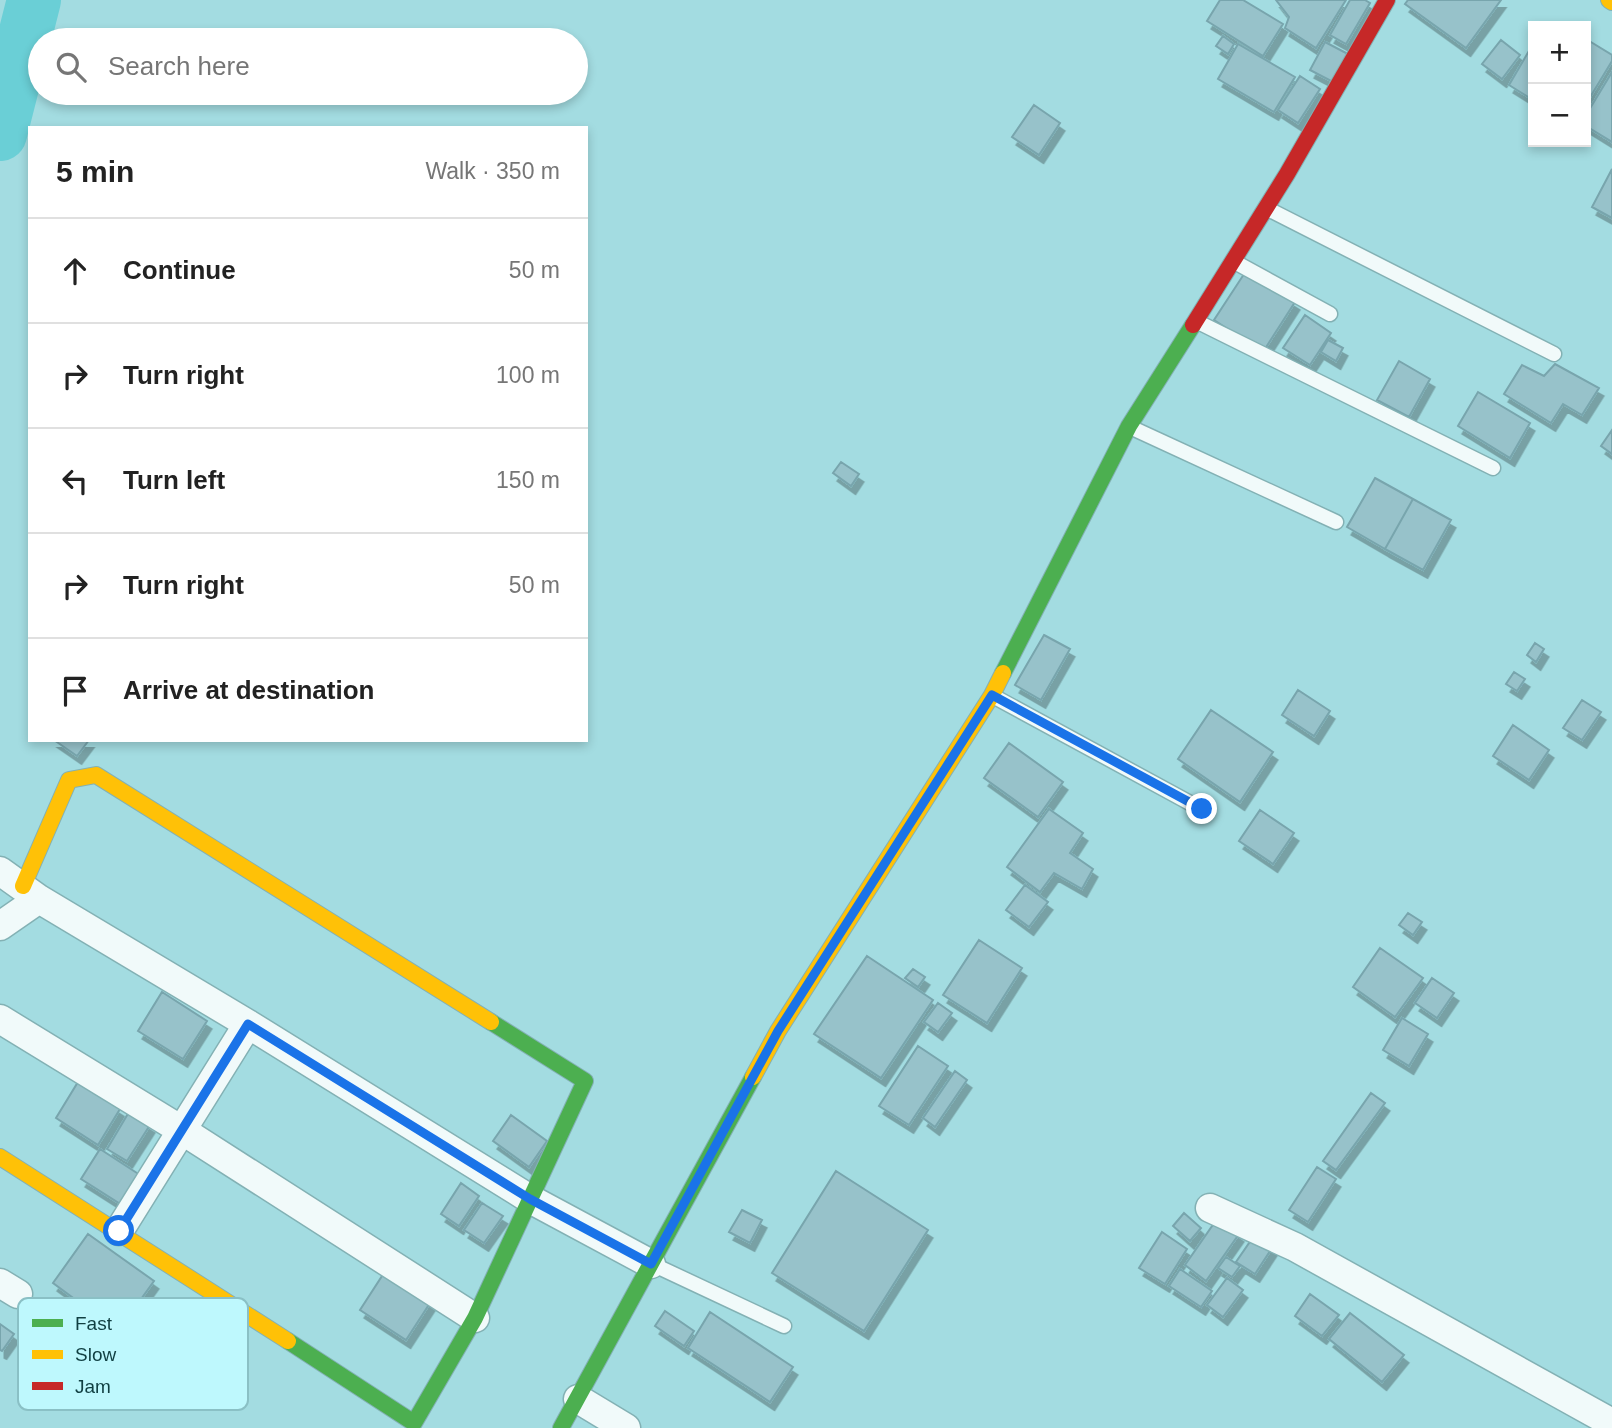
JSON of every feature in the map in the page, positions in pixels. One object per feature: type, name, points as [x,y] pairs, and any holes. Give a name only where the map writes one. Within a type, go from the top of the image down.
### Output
[{"type":"street","points":[[561,1428],[778,1031],[992,695],[1129,426],[1265,208],[1387,0]]},
{"type":"street","points":[[0,926],[69,780],[96,775],[585,1081],[475,1318],[414,1423],[248,1315]]},
{"type":"street","points":[[20,885],[530,1199],[651,1264]]},
{"type":"street","points":[[0,1019],[183,1131],[475,1318]]},
{"type":"street","points":[[119,1231],[248,1024]]},
{"type":"street","points":[[0,1157],[222,1298]]},
{"type":"street","points":[[1210,1208],[1295,1247],[1612,1423]]},
{"type":"street","points":[[578,1399],[626,1428]]},
{"type":"lane","points":[[1265,208],[1553,354]]},
{"type":"lane","points":[[1232,261],[1330,314]]},
{"type":"lane","points":[[1195,320],[1493,468]]},
{"type":"lane","points":[[1129,426],[1336,522]]},
{"type":"lane","points":[[992,695],[1202,809]]},
{"type":"lane","points":[[651,1264],[784,1326]]},
{"type":"building","points":[[1220,0],[1243,0],[1283,24],[1263,56],[1207,21]]},
{"type":"building","points":[[1276,0],[1346,0],[1316,48],[1285,28],[1289,17]]},
{"type":"building","points":[[1350,0],[1365,0],[1370,3],[1346,44],[1330,35]]},
{"type":"building","points":[[1408,0],[1501,0],[1466,48],[1405,4]]},
{"type":"building","points":[[1223,36],[1234,44],[1228,54],[1216,46]]},
{"type":"building","points":[[1501,40],[1520,55],[1502,79],[1482,64]]},
{"type":"building","points":[[1325,42],[1348,54],[1333,82],[1310,70]]},
{"type":"building","points":[[1591,42],[1612,55],[1612,61],[1591,96]]},
{"type":"building","points":[[1238,44],[1295,77],[1274,112],[1218,79]]},
{"type":"building","points":[[1528,53],[1528,97],[1509,85]]},
{"type":"building","points":[[1612,72],[1612,142],[1591,129],[1591,107]]},
{"type":"building","points":[[1300,76],[1320,89],[1298,123],[1278,110]]},
{"type":"building","points":[[1034,105],[1060,123],[1039,155],[1012,137]]},
{"type":"building","points":[[1612,169],[1612,218],[1592,207]]},
{"type":"building","points":[[1246,271],[1295,302],[1263,352],[1214,320]]},
{"type":"building","points":[[1305,315],[1331,333],[1310,365],[1283,348]]},
{"type":"building","points":[[1328,340],[1343,348],[1336,361],[1321,352]]},
{"type":"building","points":[[1399,361],[1430,379],[1409,417],[1377,400]]},
{"type":"building","points":[[1555,364],[1599,388],[1582,415],[1563,404],[1551,423],[1504,394],[1522,365],[1544,376]]},
{"type":"building","points":[[1478,392],[1530,423],[1510,458],[1458,426]]},
{"type":"building","points":[[1612,430],[1612,454],[1601,446]]},
{"type":"building","points":[[841,462],[859,474],[851,486],[833,473]]},
{"type":"building","points":[[1375,478],[1413,499],[1385,549],[1347,527]]},
{"type":"building","points":[[1413,499],[1451,520],[1423,570],[1385,549]]},
{"type":"building","points":[[1044,635],[1070,649],[1041,700],[1015,685]]},
{"type":"building","points":[[1535,643],[1544,649],[1536,662],[1527,655]]},
{"type":"building","points":[[1514,672],[1525,679],[1517,691],[1506,684]]},
{"type":"building","points":[[1298,690],[1330,711],[1314,736],[1282,715]]},
{"type":"building","points":[[1582,700],[1601,712],[1582,740],[1563,728]]},
{"type":"building","points":[[1211,710],[1273,752],[1240,802],[1178,759]]},
{"type":"building","points":[[1513,725],[1549,750],[1529,780],[1493,756]]},
{"type":"building","points":[[57,742],[88,742],[77,756]]},
{"type":"building","points":[[1009,743],[1063,782],[1038,817],[984,778]]},
{"type":"building","points":[[1049,809],[1083,833],[1070,853],[1093,869],[1082,889],[1054,873],[1040,892],[1007,867]]},
{"type":"building","points":[[1260,810],[1294,833],[1273,864],[1239,841]]},
{"type":"building","points":[[1025,885],[1048,902],[1029,927],[1006,910]]},
{"type":"building","points":[[1408,913],[1422,922],[1413,935],[1399,925]]},
{"type":"building","points":[[979,940],[1022,968],[987,1023],[943,995]]},
{"type":"building","points":[[1380,948],[1423,978],[1395,1017],[1353,987]]},
{"type":"building","points":[[867,956],[933,1000],[881,1078],[814,1034]]},
{"type":"building","points":[[913,969],[925,977],[918,987],[905,978]]},
{"type":"building","points":[[1432,978],[1454,993],[1437,1018],[1415,1003]]},
{"type":"building","points":[[162,992],[207,1021],[183,1059],[138,1031]]},
{"type":"building","points":[[938,1003],[952,1013],[938,1032],[924,1022]]},
{"type":"building","points":[[1402,1018],[1428,1034],[1409,1066],[1383,1050]]},
{"type":"building","points":[[918,1046],[948,1066],[909,1125],[879,1106]]},
{"type":"building","points":[[955,1071],[967,1080],[935,1127],[923,1118]]},
{"type":"building","points":[[78,1082],[120,1109],[98,1145],[56,1118]]},
{"type":"building","points":[[1371,1093],[1385,1103],[1336,1170],[1323,1161]]},
{"type":"building","points":[[129,1112],[150,1125],[127,1161],[107,1149]]},
{"type":"building","points":[[511,1115],[547,1141],[529,1167],[493,1141]]},
{"type":"building","points":[[100,1149],[140,1175],[122,1205],[81,1179]]},
{"type":"building","points":[[1317,1167],[1336,1179],[1308,1222],[1289,1210]]},
{"type":"building","points":[[836,1171],[928,1230],[864,1331],[772,1273]]},
{"type":"building","points":[[461,1183],[479,1196],[459,1226],[441,1214]]},
{"type":"building","points":[[482,1203],[503,1216],[484,1243],[464,1230]]},
{"type":"building","points":[[742,1210],[762,1220],[750,1243],[729,1232]]},
{"type":"building","points":[[1184,1213],[1201,1228],[1190,1241],[1173,1226]]},
{"type":"building","points":[[1217,1219],[1239,1234],[1206,1281],[1185,1265]]},
{"type":"building","points":[[1162,1232],[1187,1249],[1165,1284],[1139,1268]]},
{"type":"building","points":[[1256,1233],[1274,1245],[1255,1274],[1236,1262]]},
{"type":"building","points":[[88,1234],[154,1281],[142,1298],[73,1298],[53,1283]]},
{"type":"building","points":[[1226,1257],[1240,1266],[1232,1277],[1218,1268]]},
{"type":"building","points":[[1180,1269],[1212,1291],[1201,1307],[1169,1286]]},
{"type":"building","points":[[384,1273],[430,1303],[406,1340],[360,1310]]},
{"type":"building","points":[[1227,1278],[1243,1290],[1223,1317],[1207,1305]]},
{"type":"building","points":[[1310,1294],[1339,1315],[1322,1336],[1295,1316]]},
{"type":"building","points":[[665,1311],[694,1331],[684,1346],[655,1326]]},
{"type":"building","points":[[710,1312],[793,1367],[770,1402],[688,1348]]},
{"type":"building","points":[[1350,1313],[1404,1355],[1382,1382],[1329,1339]]},
{"type":"building","points":[[0,1324],[14,1334],[2,1351],[0,1350]]},
{"type":"waterway","points":[[0,134],[34,0]]},
{"type":"traffic: fast","points":[[1003,673],[1129,426],[1193,325]]},
{"type":"traffic: fast","points":[[288,1341],[414,1423],[475,1318],[585,1081],[491,1022]]},
{"type":"traffic: fast","points":[[561,1428],[753,1077]]},
{"type":"traffic: slow","points":[[753,1077],[778,1031],[992,695],[1003,673]]},
{"type":"traffic: slow","points":[[23,886],[69,780],[96,775],[491,1022]]},
{"type":"traffic: slow","points":[[0,1157],[221,1298]]},
{"type":"traffic: slow","points":[[248,1315],[288,1341]]},
{"type":"traffic: jam","points":[[1193,325],[1287,174],[1387,0]]},
{"type":"route","points":[[119,1231],[248,1024],[530,1199],[651,1264],[778,1031],[992,695],[1202,809]]}]
